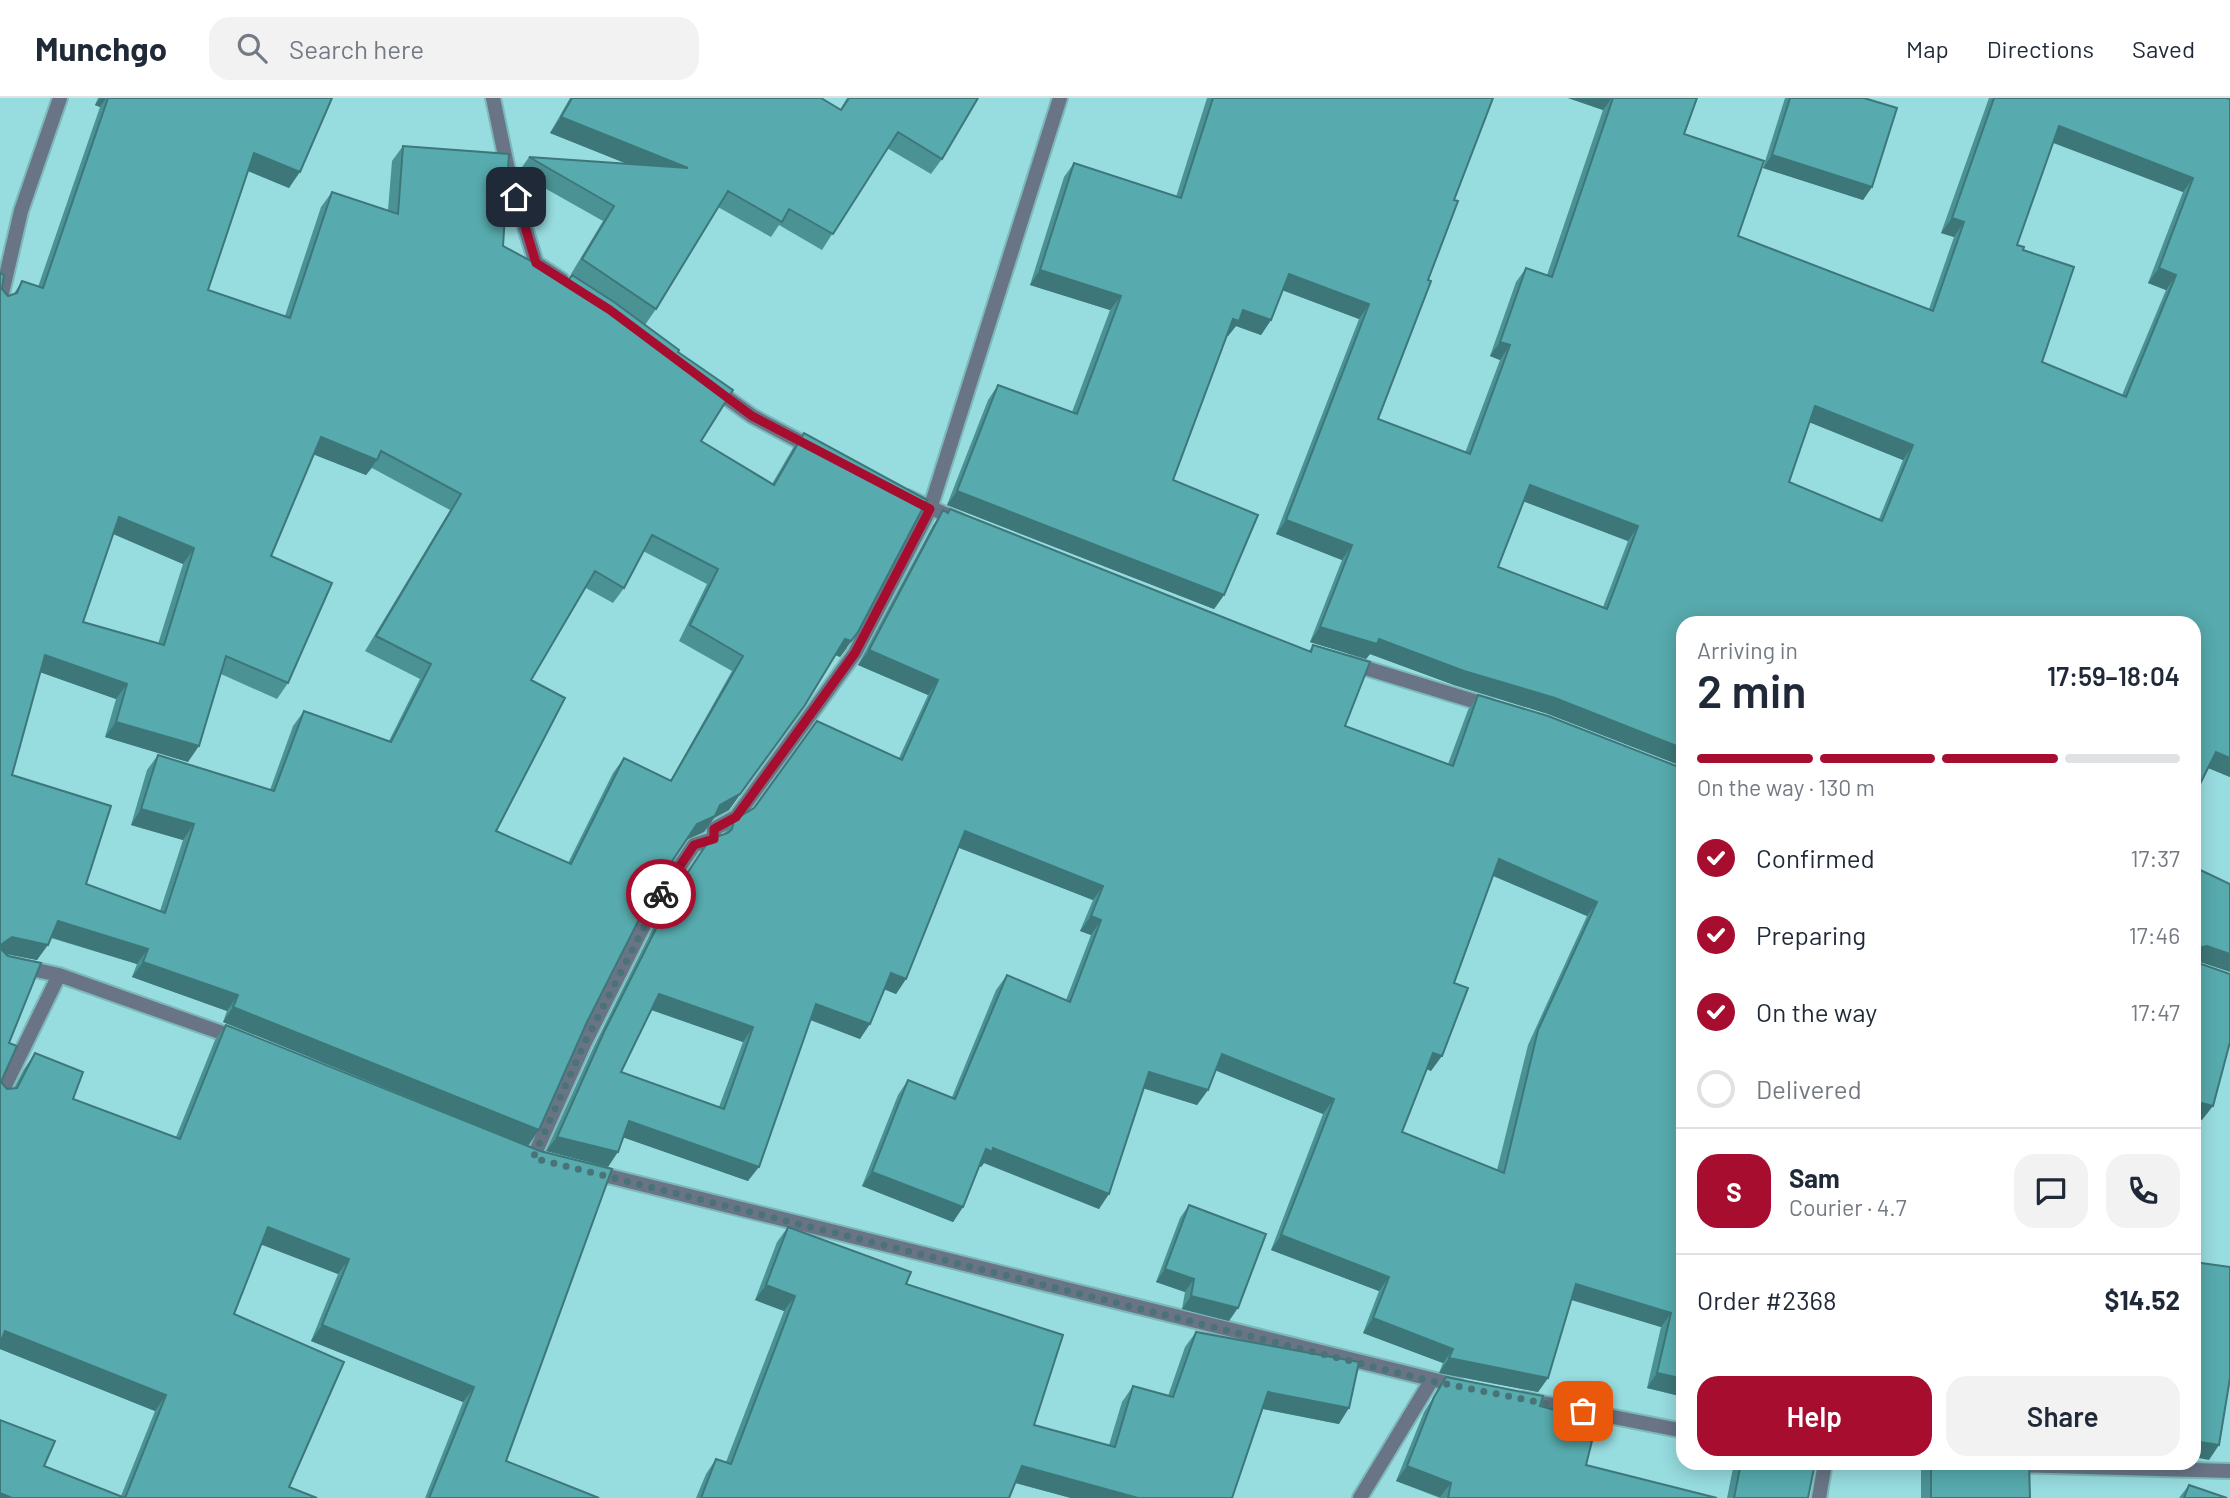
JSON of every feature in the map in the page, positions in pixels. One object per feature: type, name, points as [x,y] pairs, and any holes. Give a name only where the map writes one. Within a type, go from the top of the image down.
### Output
[{"type":"street","points":[[0,302],[21,211],[60,98]]},
{"type":"street","points":[[493,98],[509,175],[536,263],[578,290]]},
{"type":"street","points":[[534,1157],[585,1042],[655,903],[694,845],[714,839],[714,829],[736,817],[855,653],[930,509],[1060,98]]},
{"type":"street","points":[[697,375],[752,416],[824,453]]},
{"type":"street","points":[[895,491],[968,524]]},
{"type":"street","points":[[1336,659],[1502,710]]},
{"type":"street","points":[[0,962],[59,975],[253,1044]]},
{"type":"street","points":[[0,1096],[59,975]]},
{"type":"street","points":[[574,1168],[1471,1389]]},
{"type":"street","points":[[1360,1498],[1431,1381]]},
{"type":"street","points":[[1511,1396],[1676,1429]]},
{"type":"street","points":[[1819,1498],[1824,1470]]},
{"type":"street","points":[[2190,1470],[2230,1471]]},
{"type":"building","points":[[108,98],[332,98],[300,172],[254,153],[208,290],[290,318],[332,192],[398,214],[403,146],[509,154],[503,246],[568,281],[572,275],[614,302],[679,350],[678,352],[733,390],[701,441],[774,485],[804,433],[927,500],[858,632],[851,641],[845,639],[805,705],[740,794],[720,805],[715,816],[697,824],[658,882],[587,1022],[539,1130],[233,1007],[238,995],[143,962],[148,949],[58,921],[48,945],[12,937],[2,944],[2,950],[8,956],[41,963],[9,1043],[17,1046],[1,1082],[7,1089],[17,1088],[35,1053],[83,1072],[73,1099],[180,1139],[226,1025],[540,1151],[612,1169],[506,1461],[599,1498],[429,1498],[474,1387],[322,1325],[349,1259],[268,1227],[234,1314],[344,1362],[289,1487],[317,1498],[125,1498],[166,1395],[5,1331],[0,1343],[0,273],[4,275],[2,289],[8,296],[17,293],[22,281],[43,288]],"holes":[[[321,437],[377,460],[381,451],[461,494],[376,636],[431,664],[391,742],[304,711],[274,791],[158,755],[141,809],[194,824],[165,913],[86,884],[111,806],[12,775],[45,655],[127,684],[116,722],[199,746],[226,656],[288,683],[332,583],[271,556]],[[119,517],[194,548],[164,645],[83,622]],[[652,535],[718,569],[690,625],[743,656],[671,781],[624,758],[571,864],[496,831],[565,698],[531,680],[595,571],[624,588]]]},
{"type":"building","points":[[572,98],[821,98],[841,110],[849,98],[978,98],[942,159],[898,132],[833,234],[789,209],[782,222],[728,191],[656,309],[582,259],[614,206],[529,157],[688,168],[561,117]]},
{"type":"building","points":[[1213,98],[1493,98],[1454,200],[1458,201],[1428,280],[1431,281],[1378,419],[1470,454],[1510,345],[1500,342],[1526,268],[1552,277],[1613,98],[1697,98],[1684,134],[1764,161],[1738,236],[1933,311],[1964,222],[1952,218],[1994,98],[2230,99],[2230,758],[2216,752],[2201,782],[2201,616],[1676,616],[1676,746],[1555,698],[1464,671],[1379,639],[1377,644],[1320,627],[1352,545],[1286,520],[1369,304],[1289,274],[1271,320],[1243,310],[1239,321],[1233,319],[1173,480],[1258,515],[1224,595],[957,491],[998,385],[1077,414],[1121,296],[1040,270],[1074,163],[1181,198]],"holes":[[[2059,126],[2193,178],[2159,268],[2176,275],[2126,397],[2042,362],[2074,267],[2023,250],[2024,247],[2017,245]],[[1815,406],[1913,445],[1882,521],[1789,482]],[[1530,485],[1638,526],[1607,609],[1498,567]]]},
{"type":"building","points":[[1790,98],[1864,98],[1897,108],[1872,187],[1772,155]]},
{"type":"building","points":[[950,509],[1311,652],[1313,645],[1370,662],[1345,726],[1453,766],[1478,695],[1548,716],[1676,766],[1676,1377],[1657,1373],[1671,1313],[1576,1284],[1548,1378],[1449,1358],[1453,1349],[1373,1318],[1389,1277],[1281,1235],[1334,1099],[1222,1054],[1208,1090],[1149,1072],[1109,1194],[993,1148],[992,1152],[986,1149],[963,1207],[872,1172],[908,1080],[955,1099],[1007,975],[1070,1002],[1101,920],[1091,916],[1103,886],[965,831],[906,979],[891,973],[870,1024],[816,1004],[759,1167],[629,1121],[618,1152],[557,1137],[604,1032],[674,893],[710,839],[728,833],[734,820],[754,808],[817,721],[902,760],[938,680],[869,650],[943,510],[948,513]],"holes":[[[1499,859],[1597,902],[1538,1030],[1504,1173],[1402,1132],[1433,1053],[1442,1056],[1468,988],[1454,983]],[[659,994],[753,1027],[724,1109],[621,1072]]]},
{"type":"building","points":[[2201,870],[2230,884],[2230,954],[2207,946],[2201,947]]},
{"type":"building","points":[[2201,964],[2230,974],[2230,1042],[2213,1106],[2201,1103]]},
{"type":"building","points":[[1189,1205],[1266,1234],[1238,1308],[1191,1296],[1194,1279],[1165,1269]]},
{"type":"building","points":[[788,1227],[911,1272],[906,1284],[1063,1335],[1034,1425],[1115,1447],[1133,1386],[1173,1397],[1196,1332],[1359,1362],[1349,1408],[1268,1392],[1232,1498],[1138,1498],[1022,1466],[1009,1498],[701,1498],[716,1459],[731,1464],[795,1296],[766,1285]]},
{"type":"building","points":[[2201,1263],[2230,1267],[2230,1378],[2219,1445],[2201,1442]]},
{"type":"building","points":[[1446,1377],[1543,1396],[1540,1406],[1597,1421],[1586,1465],[1717,1498],[1448,1498],[1451,1483],[1407,1466],[1434,1397]]},
{"type":"building","points":[[0,1420],[55,1441],[44,1466],[125,1498],[12,1498],[0,1493]]},
{"type":"building","points":[[1740,1470],[1814,1470],[1808,1498],[1734,1498]]},
{"type":"building","points":[[1931,1470],[2029,1470],[2030,1498],[1931,1498]]},
{"type":"building","points":[[2189,1485],[2227,1498],[2184,1498]]},
{"type":"way so far","points":[[661,894],[585,1042],[533,1158],[1431,1381],[1583,1411]]},
{"type":"route","points":[[516,197],[536,263],[610,310],[752,416],[930,509],[855,653],[736,817],[714,829],[714,839],[694,845],[661,894]]}]
